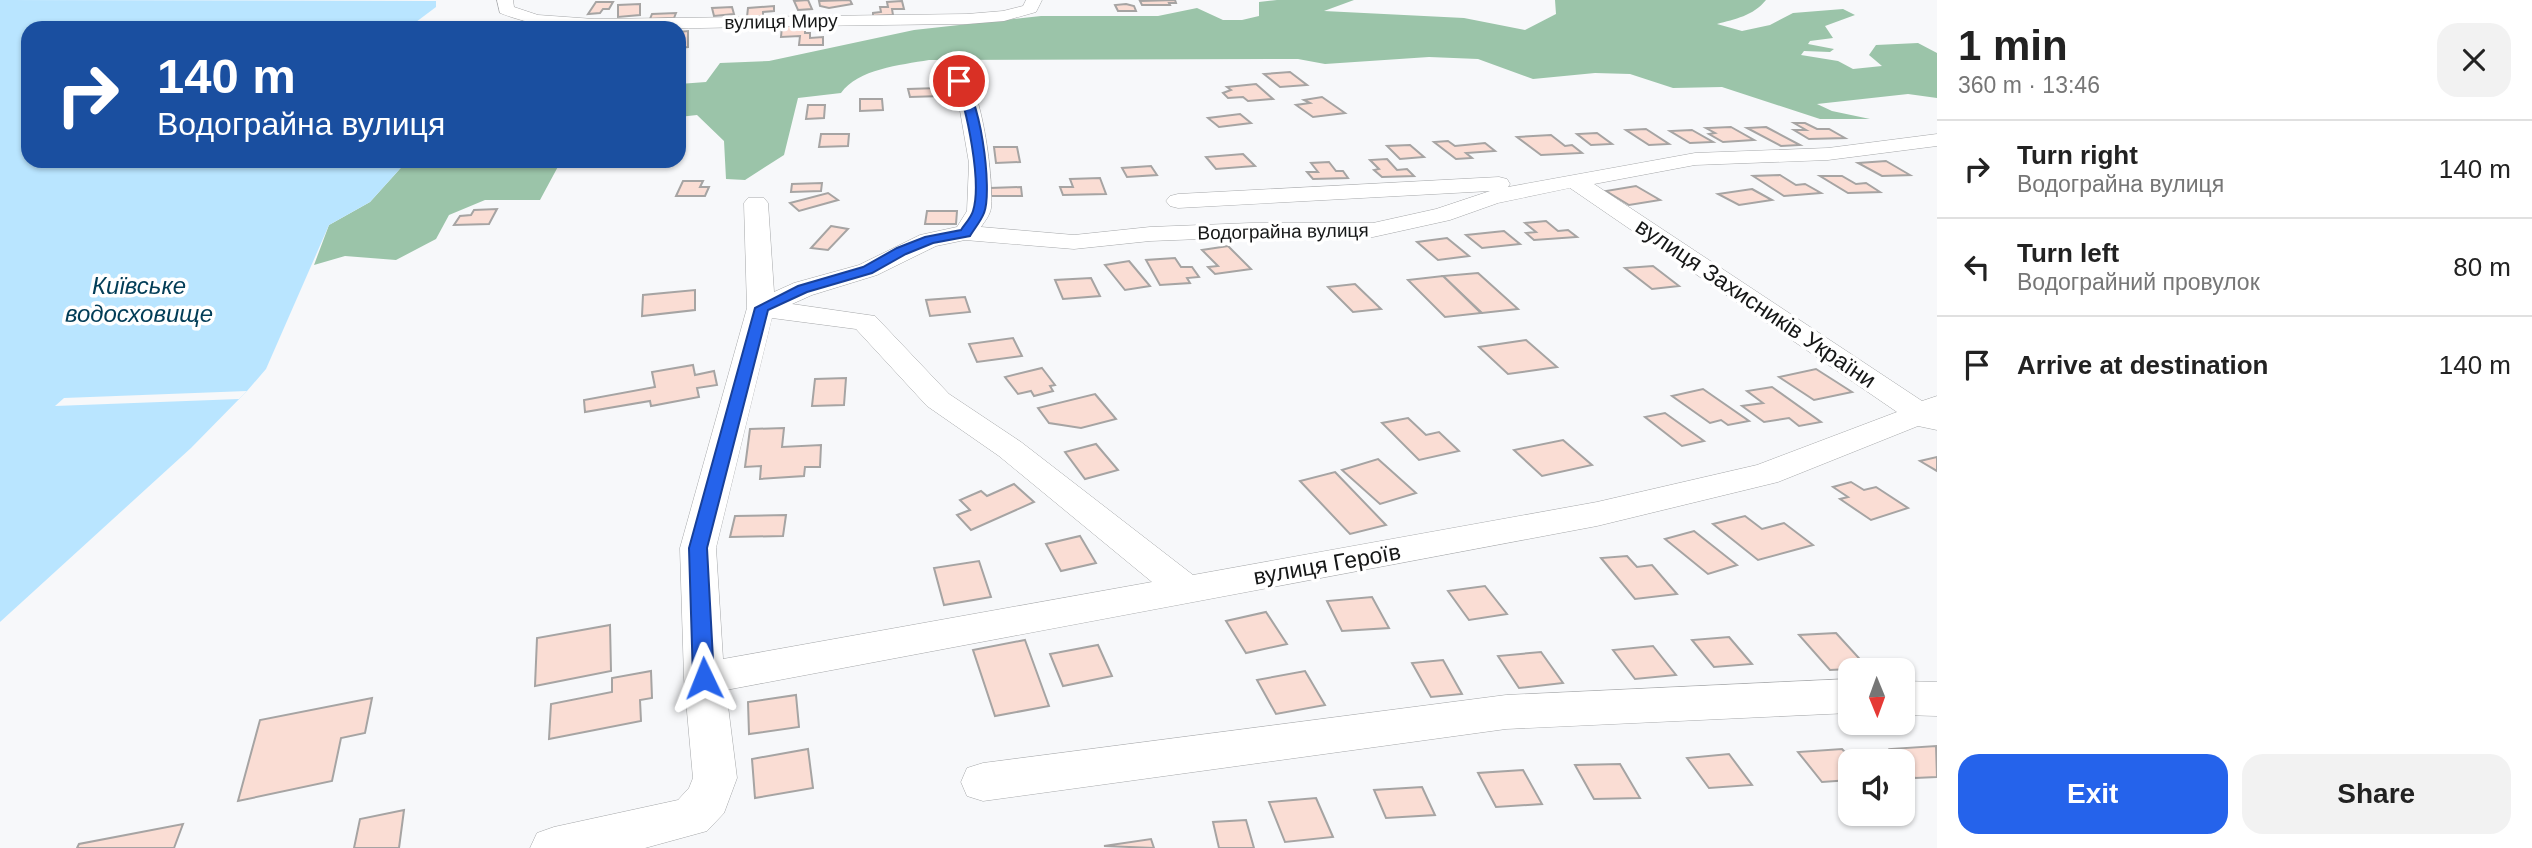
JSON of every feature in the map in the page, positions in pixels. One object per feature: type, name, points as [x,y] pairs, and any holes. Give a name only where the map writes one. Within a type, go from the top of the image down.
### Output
[{"type":"street","name":"вулиця Миру","points":[[505,0],[506,10],[540,21]]},
{"type":"street","name":"вулиця Миру","points":[[686,22],[967,19],[1020,13],[1030,9],[1034,0]]},
{"type":"street","points":[[696,22],[714,2]]},
{"type":"street","points":[[951,63],[968,99],[980,163],[979,211],[965,233]]},
{"type":"street","name":"Водограйна вулиця","points":[[761,308],[803,289],[868,270],[929,240],[965,233],[1074,242],[1150,234],[1251,230],[1373,230],[1442,215],[1492,198],[1543,186],[1695,159],[1828,153],[1937,140]]},
{"type":"street","name":"вулиця Захисників України","points":[[1575,181],[1931,414]]},
{"type":"street","points":[[1178,201],[1505,184],[1543,186]]},
{"type":"street","points":[[554,848],[691,817],[709,799],[715,778],[704,678],[698,548],[761,308],[756,203]]},
{"type":"street","points":[[868,270],[854,286],[865,322],[939,400],[1010,449],[1187,590]]},
{"type":"street","points":[[761,308],[865,322]]},
{"type":"street","name":"вулиця Героїв","points":[[704,678],[1597,514],[1766,474],[1931,414]]},
{"type":"street","points":[[983,782],[1506,712],[1838,697]]},
{"type":"street","points":[[1915,698],[1937,699]]},
{"type":"green space","points":[[1354,0],[1324,11],[1464,18],[1525,30],[1556,14],[1555,0],[1766,0],[1750,13],[1717,24],[1742,31],[1770,25],[1793,13],[1843,9],[1855,15],[1825,26],[1833,38],[1810,41],[1808,44],[1834,49],[1830,52],[1804,51],[1801,55],[1838,61],[1853,69],[1882,66],[1869,55],[1876,45],[1918,43],[1937,53],[1937,98],[1908,94],[1817,104],[1832,111],[1870,119],[1820,119],[1722,87],[1673,88],[1630,74],[1595,73],[1533,79],[1478,59],[1429,57],[1325,64],[1298,59],[929,60],[869,73],[848,85],[841,93],[798,98],[784,155],[745,180],[726,179],[724,141],[697,115],[686,116],[686,83],[706,82],[720,63],[769,61],[914,30],[1041,16],[1158,16],[1197,8],[1223,20],[1242,20],[1259,16],[1259,2]]},
{"type":"green space","points":[[401,168],[557,168],[540,200],[485,200],[449,215],[436,239],[396,260],[345,256],[314,265],[329,225],[370,202]]},
{"type":"water","name":"Київське водосховище","points":[[0,0],[436,1],[436,7],[417,21],[21,21],[21,168],[401,168],[370,202],[329,225],[266,369],[247,391],[191,448],[0,622]]},
{"type":"pier","points":[[247,391],[239,399],[55,406],[64,398]]},
{"type":"building","points":[[808,0],[812,9],[798,10],[794,1]]},
{"type":"building","points":[[850,0],[852,4],[829,8],[820,6],[819,1]]},
{"type":"building","points":[[1175,0],[1176,3],[1169,3],[1170,5],[1142,5],[1140,1]]},
{"type":"building","points":[[902,1],[904,9],[892,9],[893,15],[873,16],[873,13],[881,12],[880,7],[888,7],[887,2]]},
{"type":"building","points":[[596,2],[613,2],[609,9],[588,14]]},
{"type":"building","points":[[640,4],[640,15],[618,17],[618,5]]},
{"type":"building","points":[[1115,5],[1134,6],[1136,11],[1118,11]]},
{"type":"building","points":[[774,6],[774,11],[763,12],[763,16],[747,17],[748,8]]},
{"type":"building","points":[[732,7],[734,14],[714,16],[712,8]]},
{"type":"building","points":[[676,13],[674,18],[650,19],[652,14]]},
{"type":"building","points":[[782,26],[805,26],[805,33],[810,33],[810,38],[823,37],[823,45],[799,45],[800,36],[781,37]]},
{"type":"building","points":[[686,31],[688,31],[686,47]]},
{"type":"building","points":[[1290,72],[1307,85],[1280,87],[1264,74]]},
{"type":"building","points":[[1256,84],[1273,99],[1248,101],[1243,97],[1228,98],[1223,93],[1231,90],[1227,87]]},
{"type":"building","points":[[939,88],[941,96],[910,97],[908,89]]},
{"type":"building","points":[[1322,97],[1345,113],[1313,117],[1296,105],[1310,103],[1304,100]]},
{"type":"building","points":[[860,99],[882,99],[883,110],[860,111]]},
{"type":"building","points":[[808,105],[825,105],[824,118],[806,119]]},
{"type":"building","points":[[1240,114],[1251,123],[1219,127],[1208,118]]},
{"type":"building","points":[[1794,123],[1829,129],[1845,138],[1809,139],[1794,130],[1806,130]]},
{"type":"building","points":[[1731,127],[1754,140],[1723,142],[1709,134],[1715,133],[1706,128]]},
{"type":"building","points":[[1766,127],[1800,145],[1781,146],[1747,128]]},
{"type":"building","points":[[1646,129],[1669,144],[1649,145],[1626,130]]},
{"type":"building","points":[[1692,130],[1713,142],[1690,143],[1670,131]]},
{"type":"building","points":[[1597,133],[1612,144],[1591,145],[1577,134]]},
{"type":"building","points":[[821,134],[849,134],[848,146],[819,147]]},
{"type":"building","points":[[1551,135],[1565,146],[1572,145],[1582,153],[1541,155],[1517,137]]},
{"type":"building","points":[[1448,141],[1455,146],[1485,143],[1495,151],[1466,153],[1472,158],[1456,159],[1434,142]]},
{"type":"building","points":[[1410,145],[1424,157],[1400,159],[1387,146]]},
{"type":"building","points":[[994,147],[1017,147],[1020,162],[996,163]]},
{"type":"building","points":[[1243,154],[1255,166],[1216,169],[1206,157]]},
{"type":"building","points":[[1387,159],[1397,170],[1407,169],[1414,176],[1382,177],[1374,170],[1379,169],[1370,160]]},
{"type":"building","points":[[1886,161],[1910,175],[1882,176],[1858,163]]},
{"type":"building","points":[[1329,162],[1336,171],[1343,171],[1348,178],[1313,179],[1307,172],[1318,172],[1311,163]]},
{"type":"building","points":[[1151,166],[1157,175],[1127,177],[1122,168]]},
{"type":"building","points":[[1780,175],[1796,185],[1805,184],[1821,193],[1784,196],[1753,176]]},
{"type":"building","points":[[1820,176],[1842,176],[1856,184],[1866,183],[1880,192],[1848,193]]},
{"type":"building","points":[[1100,178],[1106,194],[1063,195],[1060,187],[1073,187],[1070,179]]},
{"type":"building","points":[[683,181],[703,181],[700,187],[709,187],[705,196],[676,196]]},
{"type":"building","points":[[822,183],[821,191],[791,192],[792,184]]},
{"type":"building","points":[[1636,186],[1660,200],[1629,205],[1606,191]]},
{"type":"building","points":[[1021,187],[1022,196],[991,196],[990,188]]},
{"type":"building","points":[[1752,189],[1772,200],[1739,205],[1718,194]]},
{"type":"building","points":[[828,193],[838,200],[799,211],[790,203]]},
{"type":"building","points":[[497,209],[489,224],[454,225],[460,216],[471,215],[474,210]]},
{"type":"building","points":[[927,211],[957,211],[956,224],[925,224]]},
{"type":"building","points":[[1546,221],[1558,231],[1568,230],[1577,237],[1534,240],[1526,233],[1536,232],[1525,223]]},
{"type":"building","points":[[831,226],[848,229],[828,250],[811,248]]},
{"type":"building","points":[[1504,231],[1520,244],[1482,248],[1466,235]]},
{"type":"building","points":[[1447,238],[1469,256],[1438,260],[1417,242]]},
{"type":"building","points":[[1228,246],[1251,269],[1215,274],[1208,267],[1218,266],[1202,250]]},
{"type":"building","points":[[1175,258],[1181,267],[1192,267],[1199,277],[1187,278],[1190,283],[1160,285],[1146,260]]},
{"type":"building","points":[[1129,261],[1150,286],[1125,290],[1105,265]]},
{"type":"building","points":[[1653,266],[1679,286],[1652,289],[1625,268]]},
{"type":"building","points":[[1478,273],[1518,309],[1482,313],[1443,276]]},
{"type":"building","points":[[1443,276],[1481,313],[1445,317],[1408,280]]},
{"type":"building","points":[[1091,278],[1100,296],[1063,299],[1055,280]]},
{"type":"building","points":[[1355,284],[1381,309],[1353,312],[1328,287]]},
{"type":"building","points":[[695,290],[695,310],[642,316],[643,295]]},
{"type":"building","points":[[965,297],[970,312],[930,316],[926,300]]},
{"type":"building","points":[[1013,338],[1022,356],[977,362],[969,344]]},
{"type":"building","points":[[1526,340],[1557,367],[1508,374],[1479,347]]},
{"type":"building","points":[[693,365],[695,375],[714,371],[717,385],[697,388],[699,397],[651,406],[650,401],[585,412],[584,400],[655,387],[652,372]]},
{"type":"building","points":[[1042,368],[1055,385],[1050,386],[1053,391],[1034,396],[1031,391],[1018,394],[1005,377]]},
{"type":"building","points":[[1816,369],[1852,392],[1814,400],[1779,377]]},
{"type":"building","points":[[846,378],[844,405],[812,406],[815,379]]},
{"type":"building","points":[[1772,387],[1821,422],[1799,426],[1789,418],[1764,422],[1742,406],[1763,403],[1747,391]]},
{"type":"building","points":[[1703,389],[1749,421],[1728,425],[1721,420],[1710,423],[1672,396]]},
{"type":"building","points":[[1095,394],[1116,419],[1081,428],[1049,423],[1038,408]]},
{"type":"building","points":[[1665,413],[1704,441],[1682,446],[1645,417]]},
{"type":"building","points":[[1408,418],[1426,435],[1439,432],[1459,451],[1419,460],[1382,423]]},
{"type":"building","points":[[784,428],[782,447],[821,445],[820,467],[805,467],[804,476],[760,479],[761,466],[745,467],[750,429]]},
{"type":"building","points":[[1563,440],[1592,465],[1542,476],[1514,450]]},
{"type":"building","points":[[1096,444],[1118,470],[1085,479],[1065,452]]},
{"type":"building","points":[[1937,457],[1937,471],[1920,461]]},
{"type":"building","points":[[1378,459],[1416,493],[1380,504],[1342,470]]},
{"type":"building","points":[[1335,472],[1386,525],[1350,534],[1300,481]]},
{"type":"building","points":[[1851,482],[1864,490],[1876,487],[1908,508],[1871,520],[1840,499],[1848,497],[1833,487]]},
{"type":"building","points":[[1014,484],[1034,502],[971,530],[957,515],[970,510],[960,500],[981,491],[987,496]]},
{"type":"building","points":[[786,515],[783,536],[730,537],[735,516]]},
{"type":"building","points":[[1745,516],[1762,529],[1784,523],[1813,545],[1758,560],[1713,524]]},
{"type":"building","points":[[1694,531],[1737,565],[1708,574],[1665,539]]},
{"type":"building","points":[[1080,536],[1096,563],[1061,571],[1046,544]]},
{"type":"building","points":[[1627,556],[1637,567],[1652,565],[1677,594],[1635,599],[1601,558]]},
{"type":"building","points":[[979,561],[991,597],[944,605],[934,568]]},
{"type":"building","points":[[1485,586],[1507,614],[1469,620],[1448,591]]},
{"type":"building","points":[[1372,597],[1389,628],[1342,631],[1327,601]]},
{"type":"building","points":[[1266,612],[1287,644],[1246,653],[1226,621]]},
{"type":"building","points":[[610,625],[611,671],[535,686],[537,638]]},
{"type":"building","points":[[1836,633],[1859,658],[1838,658],[1838,670],[1830,670],[1799,635]]},
{"type":"building","points":[[1729,637],[1752,664],[1714,667],[1692,640]]},
{"type":"building","points":[[1025,640],[1049,706],[995,716],[973,650]]},
{"type":"building","points":[[1098,645],[1112,676],[1063,686],[1050,654]]},
{"type":"building","points":[[1653,646],[1676,675],[1635,679],[1613,650]]},
{"type":"building","points":[[1541,652],[1563,683],[1519,688],[1498,656]]},
{"type":"building","points":[[1443,660],[1462,694],[1431,697],[1412,663]]},
{"type":"building","points":[[651,671],[652,698],[640,700],[641,721],[549,739],[551,704],[612,692],[612,678]]},
{"type":"building","points":[[1305,671],[1325,705],[1276,714],[1257,680]]},
{"type":"building","points":[[796,695],[799,727],[749,734],[748,702]]},
{"type":"building","points":[[372,698],[365,733],[341,738],[332,781],[238,801],[260,720]]},
{"type":"building","points":[[1936,746],[1937,777],[1915,778],[1915,749],[1890,749]]},
{"type":"building","points":[[808,749],[813,788],[755,798],[752,759]]},
{"type":"building","points":[[1838,749],[1838,781],[1822,782],[1798,752]]},
{"type":"building","points":[[1729,754],[1752,785],[1709,788],[1687,758]]},
{"type":"building","points":[[1620,764],[1640,798],[1594,799],[1575,765]]},
{"type":"building","points":[[1523,770],[1542,804],[1496,807],[1478,773]]},
{"type":"building","points":[[1422,787],[1435,815],[1386,818],[1374,790]]},
{"type":"building","points":[[1316,798],[1333,837],[1285,842],[1269,802]]},
{"type":"building","points":[[404,810],[399,848],[354,848],[360,819]]},
{"type":"building","points":[[1246,820],[1254,848],[1219,848],[1213,822]]},
{"type":"building","points":[[183,824],[174,848],[77,848],[79,844]]},
{"type":"building","points":[[1151,839],[1154,848],[1104,846]]},
{"type":"route","points":[[704,678],[698,548],[761,308],[803,289],[868,270],[929,240],[965,233],[979,211],[980,163],[968,99],[959,81]]}]
